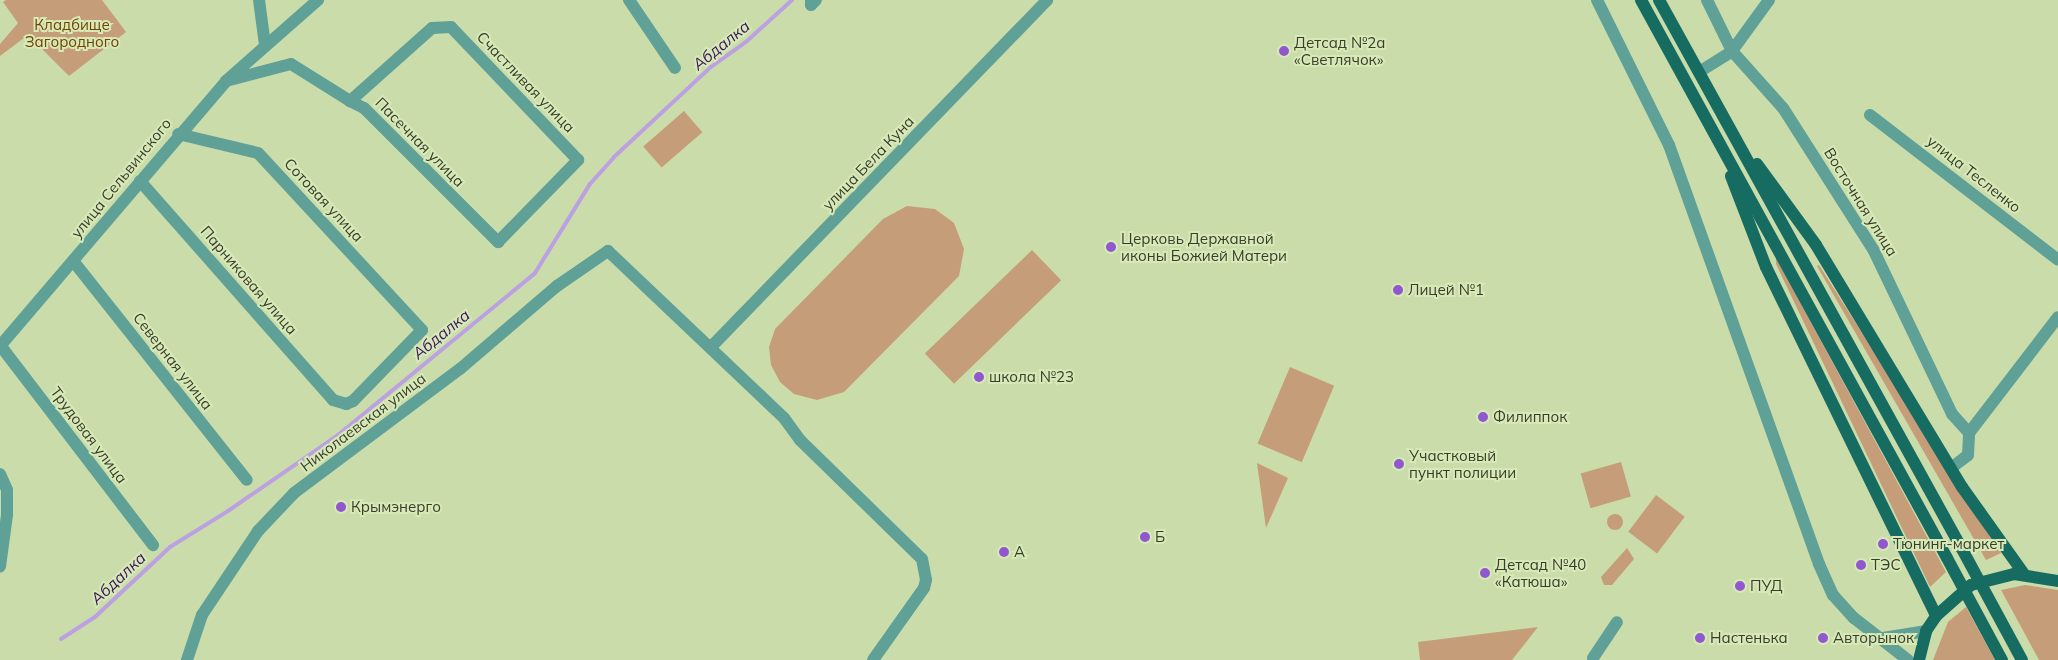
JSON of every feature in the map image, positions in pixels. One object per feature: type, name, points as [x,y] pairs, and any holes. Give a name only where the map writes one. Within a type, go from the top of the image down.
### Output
[{"type":"main road","points":[[1641,0],[1710,123],[2002,660]]},
{"type":"main road","points":[[1660,0],[2022,660]]},
{"type":"main road","points":[[1710,123],[1766,267],[1936,616]]},
{"type":"main road","points":[[1735,136],[1816,245],[1951,468],[2024,574]]},
{"type":"main road","points":[[1919,660],[1926,631],[1936,616],[1971,585],[2002,576],[2024,574],[2056,579]]},
{"type":"street","points":[[259,0],[270,42]]},
{"type":"street","name":"улица Сельвинского","points":[[0,345],[74,262],[178,134],[226,81],[318,0]]},
{"type":"street","points":[[629,0],[675,68]]},
{"type":"street","points":[[811,0],[811,5],[816,0]]},
{"type":"street","name":"улица Бела Куна","points":[[711,347],[1047,0]]},
{"type":"street","points":[[1597,0],[1669,145],[1833,595],[1854,618],[1883,638],[1908,660]]},
{"type":"street","name":"Восточная улица","points":[[1707,0],[1732,51],[1783,108],[1874,250],[1952,414],[1969,433]]},
{"type":"street","points":[[1699,72],[1732,51],[1769,0]]},
{"type":"street","name":"Счастливая улица","points":[[350,101],[432,28],[451,27],[578,160],[498,242]]},
{"type":"street","name":"Пасечная улица","points":[[226,81],[291,64],[364,108],[498,242]]},
{"type":"street","name":"улица Тесленко","points":[[1870,115],[2058,260]]},
{"type":"street","name":"Сотовая улица","points":[[178,134],[258,153],[422,329],[353,401],[346,404],[333,400]]},
{"type":"street","name":"Парниковая улица","points":[[140,181],[333,400]]},
{"type":"street","name":"Николаевская улица","points":[[187,660],[202,615],[258,531],[294,494],[460,370],[557,286],[608,252],[711,347]]},
{"type":"street","name":"Северная улица","points":[[74,262],[247,480]]},
{"type":"street","points":[[1951,468],[1968,455],[1969,433],[2058,317]]},
{"type":"street","name":"Трудовая улица","points":[[0,345],[153,545]]},
{"type":"street","points":[[711,347],[784,418],[800,440],[922,558],[926,580],[924,588],[873,660]]},
{"type":"street","points":[[0,474],[7,490],[1,561]]},
{"type":"street","points":[[1593,658],[1617,622]]},
{"type":"street","points":[[1883,638],[1926,631]]},
{"type":"green space","name":"Кладбище Загородного","points":[[6,0],[102,0],[126,32],[69,76],[28,35],[0,56],[0,44],[18,23],[3,2]]},
{"type":"green space","points":[[684,111],[702,132],[662,168],[643,146]]},
{"type":"green space","points":[[907,206],[935,209],[954,223],[964,249],[959,276],[844,392],[817,400],[794,394],[780,382],[771,365],[769,347],[775,329],[883,219]]},
{"type":"green space","points":[[1032,250],[1061,280],[954,384],[925,354]]},
{"type":"green space","points":[[1776,258],[1946,572],[1930,587],[1776,264]]},
{"type":"green space","points":[[1819,265],[2001,553],[1986,560],[1817,266]]},
{"type":"green space","points":[[1290,367],[1334,386],[1302,462],[1258,443]]},
{"type":"green space","points":[[1621,462],[1631,497],[1591,508],[1581,474]]},
{"type":"green space","points":[[1257,463],[1288,478],[1266,528]]},
{"type":"green space","points":[[1656,495],[1685,517],[1657,553],[1628,532]]},
{"type":"green space","points":[[1615,514],[1621,516],[1623,522],[1621,528],[1615,530],[1609,528],[1607,522],[1609,516]]},
{"type":"green space","points":[[1627,548],[1634,559],[1612,585],[1604,585],[1601,577]]},
{"type":"green space","points":[[2025,585],[2058,590],[2058,660],[2039,660],[2001,590]]},
{"type":"green space","points":[[1966,607],[1995,660],[1933,660],[1948,622]]},
{"type":"green space","points":[[1538,627],[1512,660],[1420,660],[1418,642]]},
{"type":"waterway","name":"Абдалка","points":[[61,639],[95,617],[170,547],[228,511],[338,435],[535,273],[590,184],[614,157],[711,67],[747,41],[792,0]]},
{"type":"place","name":"Детсад №2а «Светлячок»","points":[[1284,51]]},
{"type":"place","name":"Церковь Державной иконы Божией Матери","points":[[1111,247]]},
{"type":"place","name":"Лицей №1","points":[[1398,290]]},
{"type":"place","name":"школа №23","points":[[979,377]]},
{"type":"place","name":"Филиппок","points":[[1483,417]]},
{"type":"place","name":"Участковый пункт полиции","points":[[1399,464]]},
{"type":"place","name":"Крымэнерго","points":[[341,507]]},
{"type":"place","name":"Б","points":[[1145,537]]},
{"type":"place","name":"Тюнинг-маркет","points":[[1883,544]]},
{"type":"place","name":"А","points":[[1004,552]]},
{"type":"place","name":"ТЭС","points":[[1861,565]]},
{"type":"place","name":"Детсад №40 «Катюша»","points":[[1485,573]]},
{"type":"place","name":"ПУД","points":[[1740,586]]},
{"type":"place","name":"Настенька","points":[[1700,638]]},
{"type":"place","name":"Авторынок","points":[[1823,638]]}]
